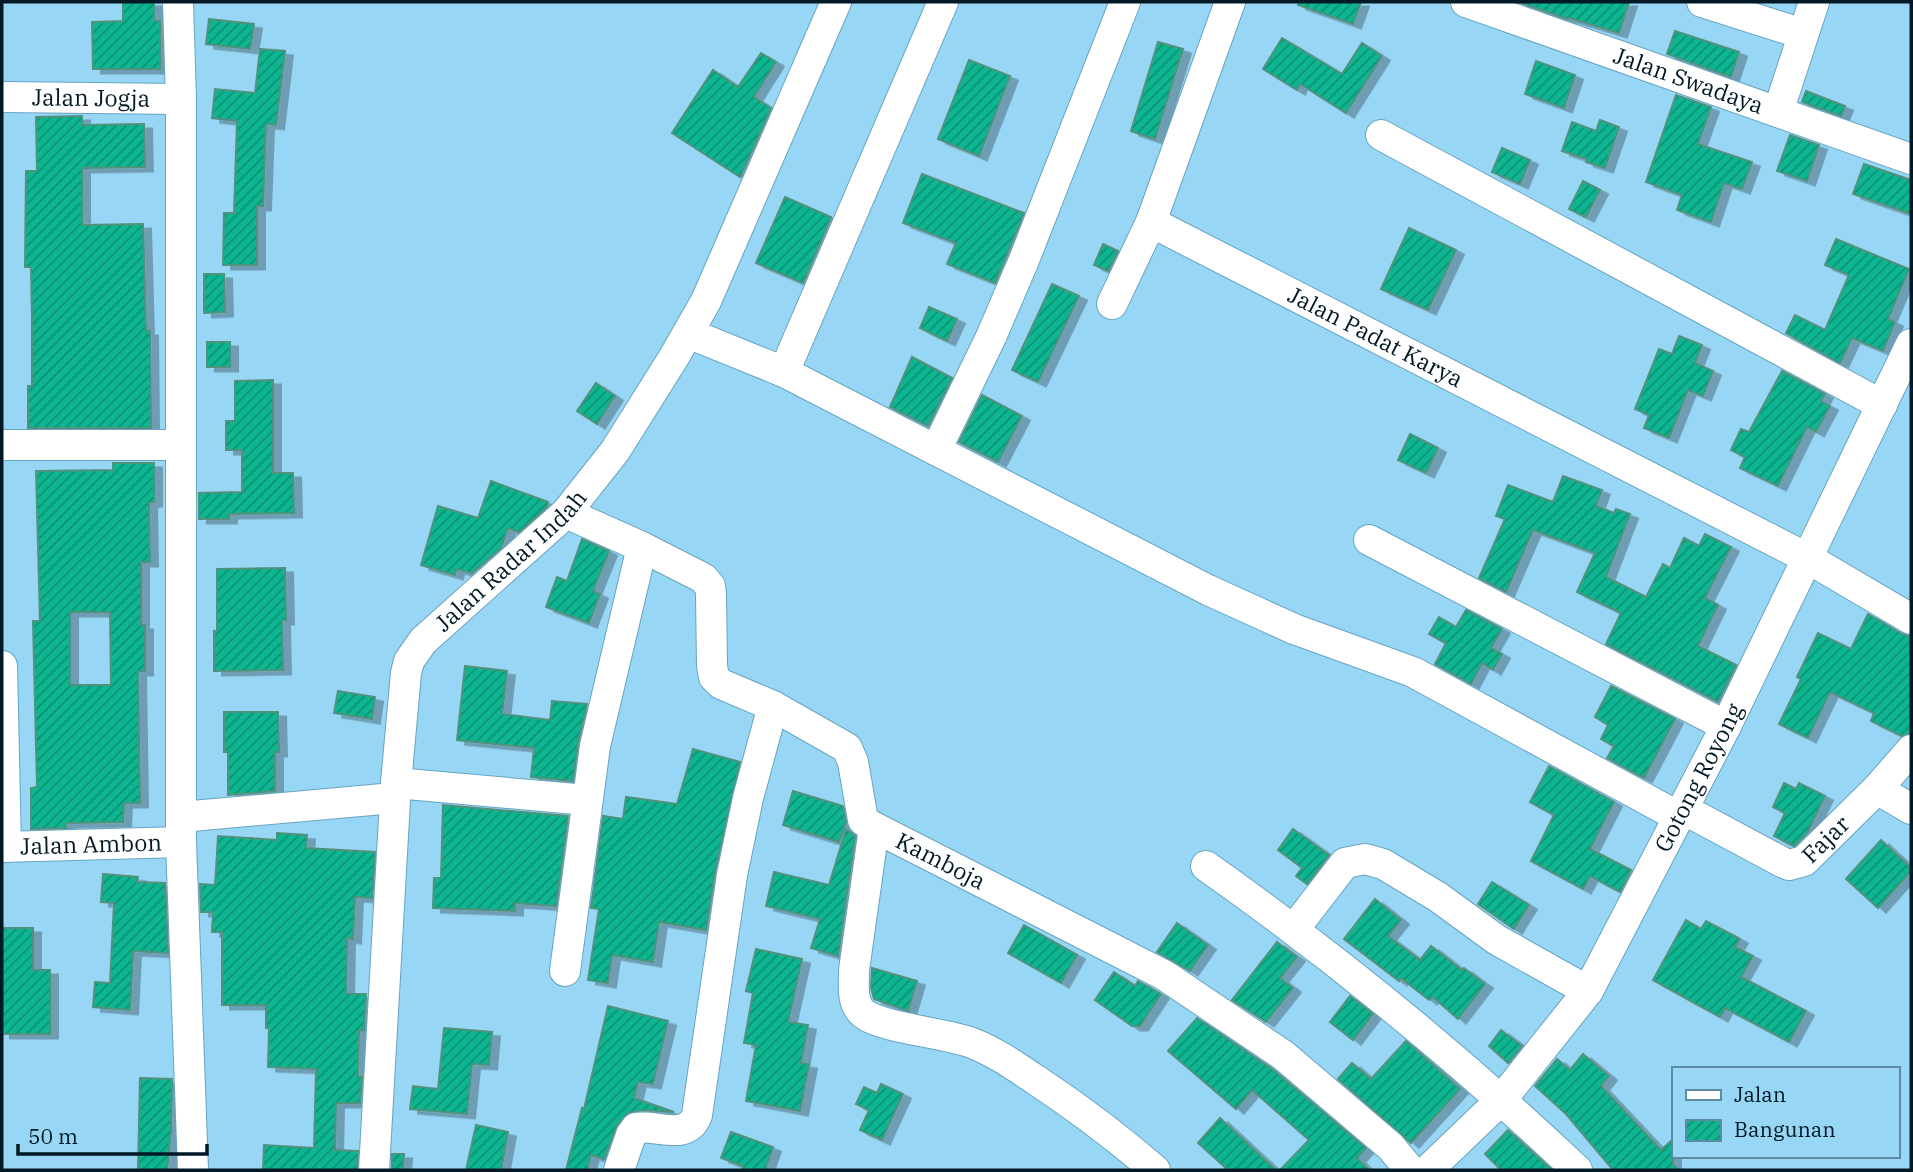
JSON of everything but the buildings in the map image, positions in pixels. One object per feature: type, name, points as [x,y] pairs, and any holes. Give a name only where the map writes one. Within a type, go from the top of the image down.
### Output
[{"type":"street","points":[[178,2],[181,99],[181,830],[193,1170]]},
{"type":"street","name":"Jalan Radar Indah","points":[[374,1170],[395,791],[407,673],[415,651],[566,513],[615,451],[706,301],[836,2]]},
{"type":"street","points":[[784,372],[943,2]]},
{"type":"street","points":[[936,450],[991,337],[1024,260],[1125,2]]},
{"type":"street","points":[[1112,304],[1151,222],[1230,2]]},
{"type":"street","name":"Jalan Swadaya","points":[[1466,2],[1911,159]]},
{"type":"street","points":[[1702,2],[1803,34]]},
{"type":"street","points":[[1779,112],[1814,2]]},
{"type":"street","name":"Jalan Jogja","points":[[2,97],[181,99]]},
{"type":"street","points":[[1381,135],[1882,405]]},
{"type":"street","name":"Jalan Padat Karya","points":[[1151,222],[1809,559],[1911,619]]},
{"type":"street","points":[[688,333],[784,372],[1267,618],[1413,672],[1681,813]]},
{"type":"street","name":"Gotong Royong","points":[[1424,1170],[1502,1100],[1588,990],[1726,726],[1911,344]]},
{"type":"street","points":[[2,445],[181,445]]},
{"type":"street","name":"Kamboja","points":[[566,513],[703,578],[710,586],[712,666],[715,677],[722,684],[773,706],[847,748],[853,762],[863,820],[1164,975],[1283,1055],[1391,1147],[1424,1170]]},
{"type":"street","points":[[1369,540],[1726,726]]},
{"type":"street","points":[[565,971],[587,800],[604,705],[642,547]]},
{"type":"street","points":[[2,666],[4,847]]},
{"type":"street","points":[[619,1170],[636,1128],[680,1131],[694,1123],[697,1115],[732,875],[748,799],[773,706]]},
{"type":"street","name":"Fajar","points":[[1681,813],[1782,862],[1797,864],[1804,861],[1877,789],[1911,750]]},
{"type":"street","points":[[1877,789],[1911,809]]},
{"type":"street","name":"Jalan Ambon","points":[[4,847],[181,830],[395,791],[587,800]]},
{"type":"street","points":[[874,828],[854,970],[853,989],[861,1012],[881,1021],[971,1042],[996,1054],[1089,1115],[1155,1170]]},
{"type":"street","points":[[1294,929],[1345,863],[1365,859],[1383,864],[1438,897],[1497,940],[1588,990]]},
{"type":"street","points":[[1206,866],[1294,929],[1502,1100],[1577,1170]]}]
